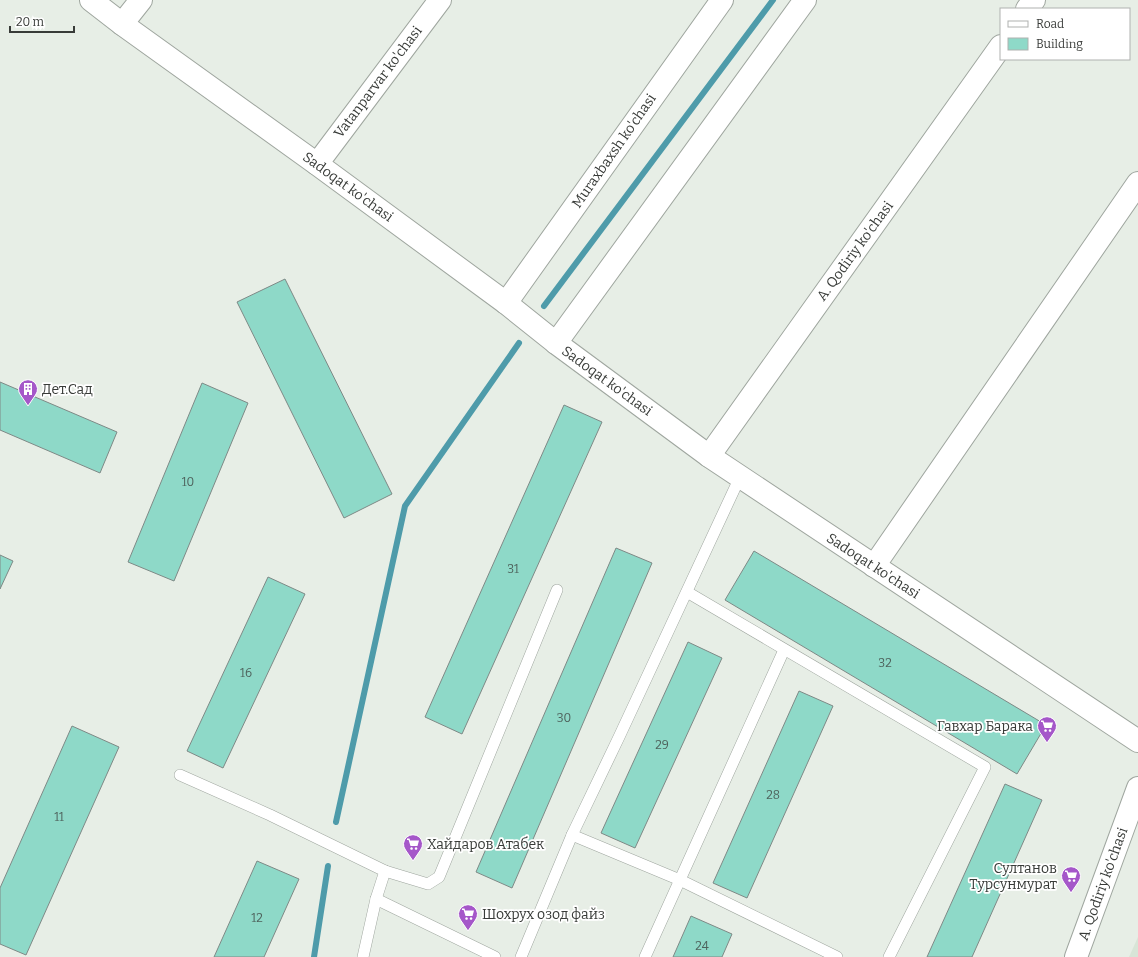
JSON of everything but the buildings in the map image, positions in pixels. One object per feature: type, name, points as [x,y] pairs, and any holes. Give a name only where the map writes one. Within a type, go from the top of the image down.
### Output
[{"type":"street","name":"Sadoqat ko'chasi","points":[[92,0],[122,24],[317,164],[506,303],[556,343],[709,456],[1138,741]]},
{"type":"street","points":[[122,24],[141,0]]},
{"type":"street","name":"Vatanparvar ko'chasi","points":[[317,164],[440,0]]},
{"type":"street","name":"Muraxbaxsh ko'chasi","points":[[506,303],[722,0]]},
{"type":"street","points":[[556,343],[805,0]]},
{"type":"street","points":[[1028,8],[1034,0]]},
{"type":"street","name":"A. Qodiriy ko'chasi","points":[[709,456],[1000,47]]},
{"type":"street","points":[[874,566],[1138,183]]},
{"type":"street","name":"A. Qodiriy ko'chasi","points":[[1076,957],[1138,788]]},
{"type":"lane","points":[[521,957],[572,835],[740,477]]},
{"type":"lane","points":[[180,775],[270,815],[385,871],[428,884],[438,877],[557,590]]},
{"type":"lane","points":[[687,592],[985,767],[889,957]]},
{"type":"lane","points":[[645,957],[784,650]]},
{"type":"lane","points":[[572,835],[680,880],[837,957]]},
{"type":"lane","points":[[363,957],[376,899],[385,871]]},
{"type":"lane","points":[[376,899],[495,957]]},
{"type":"shaded area","points":[[1138,937],[1138,957],[1129,957]]},
{"type":"waterway","points":[[544,306],[773,0]]},
{"type":"waterway","points":[[336,822],[405,506],[519,343]]},
{"type":"waterway","points":[[314,957],[328,866]]},
{"type":"place","name":"Дет.Сад","points":[[28,406]]},
{"type":"place","name":"Гавхар Барака","points":[[1047,743]]},
{"type":"place","name":"Хайдаров Атабек","points":[[413,861]]},
{"type":"place","name":"Султанов Турсунмурат","points":[[1071,893]]},
{"type":"place","name":"Шохрух озод файз","points":[[468,931]]}]
